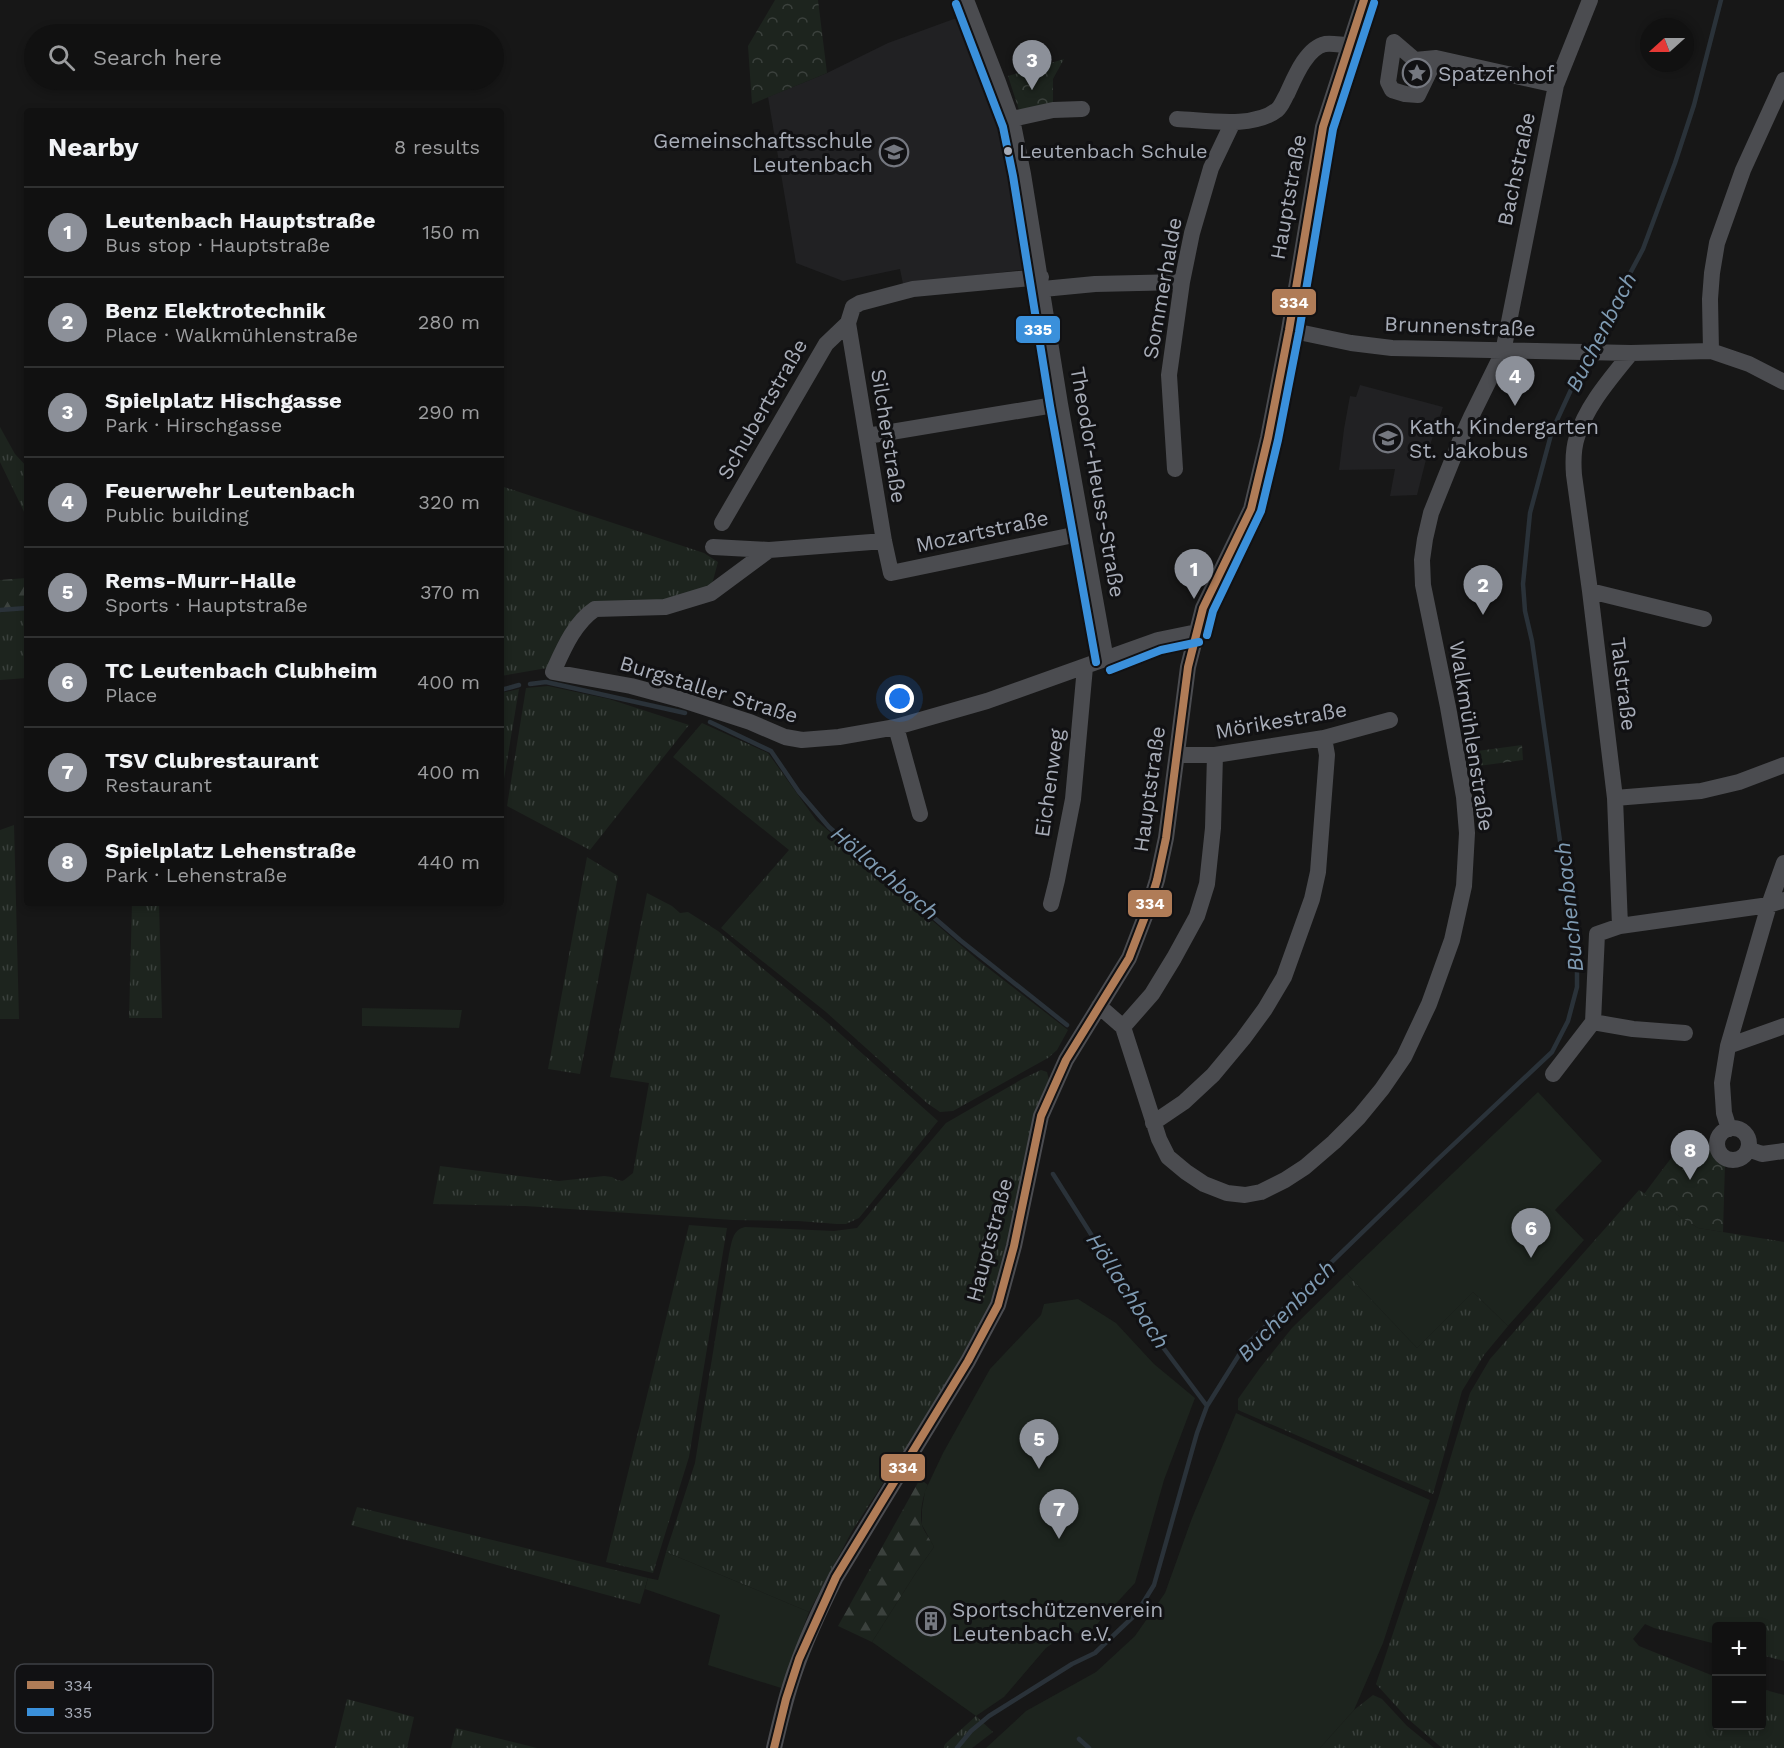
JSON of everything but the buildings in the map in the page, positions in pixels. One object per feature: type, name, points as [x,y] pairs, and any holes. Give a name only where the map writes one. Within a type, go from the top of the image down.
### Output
[{"type":"street","name":"Theodor-Heuss-Straße","points":[[966,0],[1012,119],[1106,660]]},
{"type":"street","name":"Hauptstraße","points":[[774,1748],[795,1669],[836,1577],[968,1361],[998,1305],[1014,1246],[1041,1116],[1066,1060],[1129,958],[1149,906],[1164,853],[1188,667],[1203,608],[1251,508],[1268,438],[1289,330],[1323,127],[1364,0]]},
{"type":"street","name":"Bachstraße","points":[[1503,352],[1556,85],[1590,0]]},
{"type":"street","points":[[1177,118],[1233,122],[1265,117],[1279,109],[1304,61],[1315,49],[1325,44],[1348,45]]},
{"type":"street","points":[[1436,58],[1556,85]]},
{"type":"street","points":[[1783,378],[1711,351],[1710,299],[1717,243],[1743,170],[1784,80]]},
{"type":"street","points":[[1012,119],[1053,110],[1082,109]]},
{"type":"street","name":"Sommerhalde","points":[[1175,469],[1169,375],[1182,282],[1192,233],[1212,168],[1233,122]]},
{"type":"street","points":[[851,315],[860,303],[913,289],[1042,283],[1182,282]]},
{"type":"street","name":"Silcherstraße","points":[[851,315],[867,436],[891,573]]},
{"type":"street","name":"Schubertstraße","points":[[722,523],[826,344],[851,315]]},
{"type":"street","name":"Brunnenstraße","points":[[1289,330],[1351,343],[1392,348],[1503,352],[1711,351]]},
{"type":"street","name":"Walkmühlenstraße","points":[[1123,1027],[1153,1123],[1168,1156],[1204,1184],[1227,1193],[1245,1195],[1261,1192],[1285,1180],[1305,1167],[1334,1142],[1359,1117],[1404,1057],[1429,1004],[1452,940],[1464,886],[1467,833],[1464,797],[1448,706],[1423,585],[1422,560],[1431,513],[1471,417],[1503,352]]},
{"type":"street","name":"Talstraße","points":[[1620,926],[1615,798],[1573,457],[1577,436],[1589,411],[1631,353]]},
{"type":"street","points":[[867,436],[1060,404]]},
{"type":"street","name":"Mozartstraße","points":[[891,573],[1083,533]]},
{"type":"street","name":"Mozartstraße","points":[[713,547],[769,550],[884,541]]},
{"type":"street","name":"Burgstaller Straße","points":[[769,550],[711,593],[665,607],[595,609],[578,624],[553,672],[631,686],[679,699],[785,737],[802,740],[839,737],[896,727],[987,701],[1158,640],[1197,632]]},
{"type":"street","points":[[1590,591],[1704,619]]},
{"type":"street","name":"Eichenweg","points":[[1051,904],[1073,799],[1085,667]]},
{"type":"street","name":"Mörikestraße","points":[[1178,755],[1215,755],[1324,738],[1390,720]]},
{"type":"street","points":[[896,727],[920,814]]},
{"type":"street","points":[[1153,1123],[1184,1102],[1213,1075],[1265,1009],[1284,976],[1312,899],[1318,872],[1327,755],[1324,738]]},
{"type":"street","points":[[1099,1006],[1123,1027],[1152,994],[1197,916],[1207,884],[1213,828],[1215,755]]},
{"type":"street","points":[[1615,798],[1701,791],[1739,782],[1784,765]]},
{"type":"street","points":[[1729,1129],[1724,1113],[1722,1083],[1728,1046],[1776,903],[1784,863]]},
{"type":"street","points":[[1553,1074],[1593,1022],[1597,934],[1620,926],[1776,903]]},
{"type":"street","points":[[1593,1022],[1633,1029],[1685,1033]]},
{"type":"street","points":[[1728,1046],[1784,1026]]},
{"type":"street","points":[[1729,1129],[1738,1129],[1748,1140],[1748,1149],[1741,1158],[1736,1160],[1721,1155],[1717,1145],[1720,1135],[1729,1129]]},
{"type":"street","points":[[1748,1149],[1761,1154],[1784,1151]]},
{"type":"shaded area","name":"Gemeinschaftsschule Leutenbach","points":[[962,16],[1004,122],[1029,269],[903,284],[900,269],[843,281],[796,263],[768,97],[827,73],[888,43]]},
{"type":"shaded area","name":"Kath. Kindergarten St. Jakobus","points":[[1360,385],[1443,407],[1429,448],[1417,495],[1390,496],[1395,469],[1339,470],[1350,396],[1356,397]]},
{"type":"green space","points":[[775,0],[818,0],[827,73],[752,104],[748,46]]},
{"type":"green space","points":[[1064,59],[1053,79],[1053,103],[1019,110],[1008,76]]},
{"type":"green space","points":[[0,427],[15,454],[24,464],[24,512],[0,462]]},
{"type":"green space","points":[[504,487],[704,553],[718,562],[711,588],[665,603],[593,604],[547,668],[504,675]]},
{"type":"green space","points":[[24,578],[24,607],[0,613],[0,580]]},
{"type":"green space","points":[[24,607],[24,678],[0,680],[0,613]]},
{"type":"green space","points":[[548,686],[609,699],[689,725],[590,850],[507,806],[526,688]]},
{"type":"green space","points":[[519,689],[504,779],[504,692]]},
{"type":"green space","points":[[702,723],[768,753],[816,820],[979,961],[1068,1030],[1057,1050],[1048,1058],[953,1111],[940,1112],[927,1103],[826,1012],[721,928],[789,850],[673,757]]},
{"type":"green space","points":[[1522,745],[1523,760],[1471,767],[1470,752]]},
{"type":"green space","points":[[14,825],[19,1019],[0,1019],[0,830]]},
{"type":"green space","points":[[587,857],[618,876],[580,1074],[548,1069]]},
{"type":"green space","points":[[647,893],[672,906],[680,913],[688,912],[718,931],[827,1022],[938,1121],[859,1218],[846,1224],[837,1224],[733,1220],[525,1206],[433,1204],[440,1166],[559,1181],[604,1176],[623,1181],[633,1173],[649,1083],[610,1077]]},
{"type":"green space","points":[[132,906],[159,906],[162,1018],[129,1018]]},
{"type":"green space","points":[[362,1008],[462,1010],[459,1028],[362,1026]]},
{"type":"green space","points":[[1041,1070],[1047,1072],[1049,1080],[990,1304],[977,1331],[924,1420],[852,1531],[809,1612],[666,1552],[695,1463],[729,1254],[737,1231],[745,1227],[834,1231],[857,1228],[946,1123]]},
{"type":"green space","points":[[1538,1092],[1602,1161],[1555,1210],[1584,1240],[1508,1326],[1473,1292],[1417,1348],[1347,1274]]},
{"type":"green space","points":[[1690,1133],[1725,1164],[1723,1232],[1698,1228],[1644,1194]]},
{"type":"green space","points":[[1639,1190],[1698,1228],[1784,1242],[1784,1661],[1766,1656],[1766,1622],[1712,1622],[1712,1643],[1645,1624],[1633,1639],[1639,1646],[1712,1675],[1712,1730],[1766,1730],[1766,1690],[1784,1695],[1784,1748],[1442,1748],[1408,1719],[1376,1684],[1438,1499],[1470,1393],[1490,1359]]},
{"type":"green space","points":[[689,1225],[727,1228],[689,1457],[653,1573],[606,1562]]},
{"type":"green space","points":[[1347,1274],[1417,1348],[1473,1292],[1508,1326],[1484,1355],[1462,1391],[1433,1494],[1238,1410],[1238,1399],[1292,1328]]},
{"type":"green space","points":[[1078,1299],[1116,1323],[1154,1364],[1195,1398],[1164,1480],[1135,1583],[1086,1636],[1071,1631],[1046,1648],[1004,1697],[976,1716],[872,1642],[934,1547],[922,1525],[925,1491],[943,1453],[990,1369],[1041,1315],[1044,1304]]},
{"type":"green space","points":[[1236,1413],[1430,1500],[1383,1643],[1354,1710],[1320,1748],[986,1748],[1026,1711],[1096,1672],[1135,1636],[1165,1593],[1192,1518]]},
{"type":"green space","points":[[920,1479],[928,1485],[922,1504],[922,1525],[934,1547],[872,1642],[838,1626]]},
{"type":"green space","points":[[357,1507],[648,1578],[640,1604],[351,1525]]},
{"type":"green space","points":[[666,1552],[809,1612],[781,1688],[708,1665],[720,1615],[645,1589],[648,1578],[658,1580]]},
{"type":"green space","points":[[1373,1695],[1382,1699],[1407,1726],[1434,1748],[1320,1748],[1354,1710]]},
{"type":"green space","points":[[347,1699],[414,1717],[407,1748],[335,1748]]},
{"type":"green space","points":[[976,1716],[993,1732],[972,1748],[944,1748],[945,1744]]},
{"type":"green space","points":[[456,1728],[537,1748],[451,1748]]},
{"type":"waterway","name":"Buchenbach","points":[[1591,347],[1643,249],[1694,105],[1721,0]]},
{"type":"waterway","name":"Buchenbach","points":[[957,1748],[971,1731],[989,1716],[1072,1664],[1095,1653],[1136,1614],[1154,1585],[1197,1433],[1207,1406],[1244,1347],[1552,1052],[1568,1021],[1577,987],[1577,946],[1567,891],[1532,641],[1525,611],[1523,584],[1530,513],[1552,431],[1587,355]]},
{"type":"waterway","name":"Höllachbach","points":[[0,610],[24,608]]},
{"type":"waterway","name":"Höllachbach","points":[[530,684],[546,682],[685,713]]},
{"type":"waterway","name":"Höllachbach","points":[[504,689],[519,685]]},
{"type":"waterway","name":"Höllachbach","points":[[710,722],[771,751],[799,792],[829,827],[960,940],[1067,1025]]},
{"type":"waterway","name":"Höllachbach","points":[[1053,1174],[1159,1342],[1207,1406]]},
{"type":"waterway","points":[[1079,1739],[1089,1748]]},
{"type":"transit line","name":"334","points":[[774,1748],[799,1659],[836,1577],[968,1361],[998,1305],[1014,1246],[1041,1116],[1066,1060],[1129,958],[1149,906],[1166,838],[1188,667],[1203,608],[1251,509],[1268,438],[1289,330],[1323,127],[1364,0]]},
{"type":"transit line","name":"335","points":[[1207,635],[1213,611],[1261,511],[1278,440],[1299,332],[1333,129],[1374,3]]},
{"type":"transit line","name":"335","points":[[956,4],[1003,127],[1096,662]]},
{"type":"transit line","name":"335","points":[[1110,670],[1161,650],[1199,642]]},
{"type":"place","name":"Spatzenhof","points":[[1417,73]]},
{"type":"place","name":"Spielplatz Hischgasse","points":[[1032,90]]},
{"type":"place","name":"Leutenbach Schule","points":[[1008,151]]},
{"type":"place","name":"Gemeinschaftsschule Leutenbach","points":[[894,152]]},
{"type":"place","name":"Feuerwehr Leutenbach","points":[[1515,406]]},
{"type":"place","name":"Kath. Kindergarten St. Jakobus","points":[[1388,438]]},
{"type":"place","name":"Leutenbach Hauptstraße","points":[[1194,599]]},
{"type":"place","name":"Benz Elektrotechnik","points":[[1483,615]]},
{"type":"place","name":"Spielplatz Lehenstraße","points":[[1690,1180]]},
{"type":"place","name":"TC Leutenbach Clubheim","points":[[1531,1258]]},
{"type":"place","name":"Rems-Murr-Halle","points":[[1039,1469]]},
{"type":"place","name":"TSV Clubrestaurant","points":[[1059,1539]]},
{"type":"place","name":"Sportschützenverein Leutenbach e.V.","points":[[931,1621]]}]
